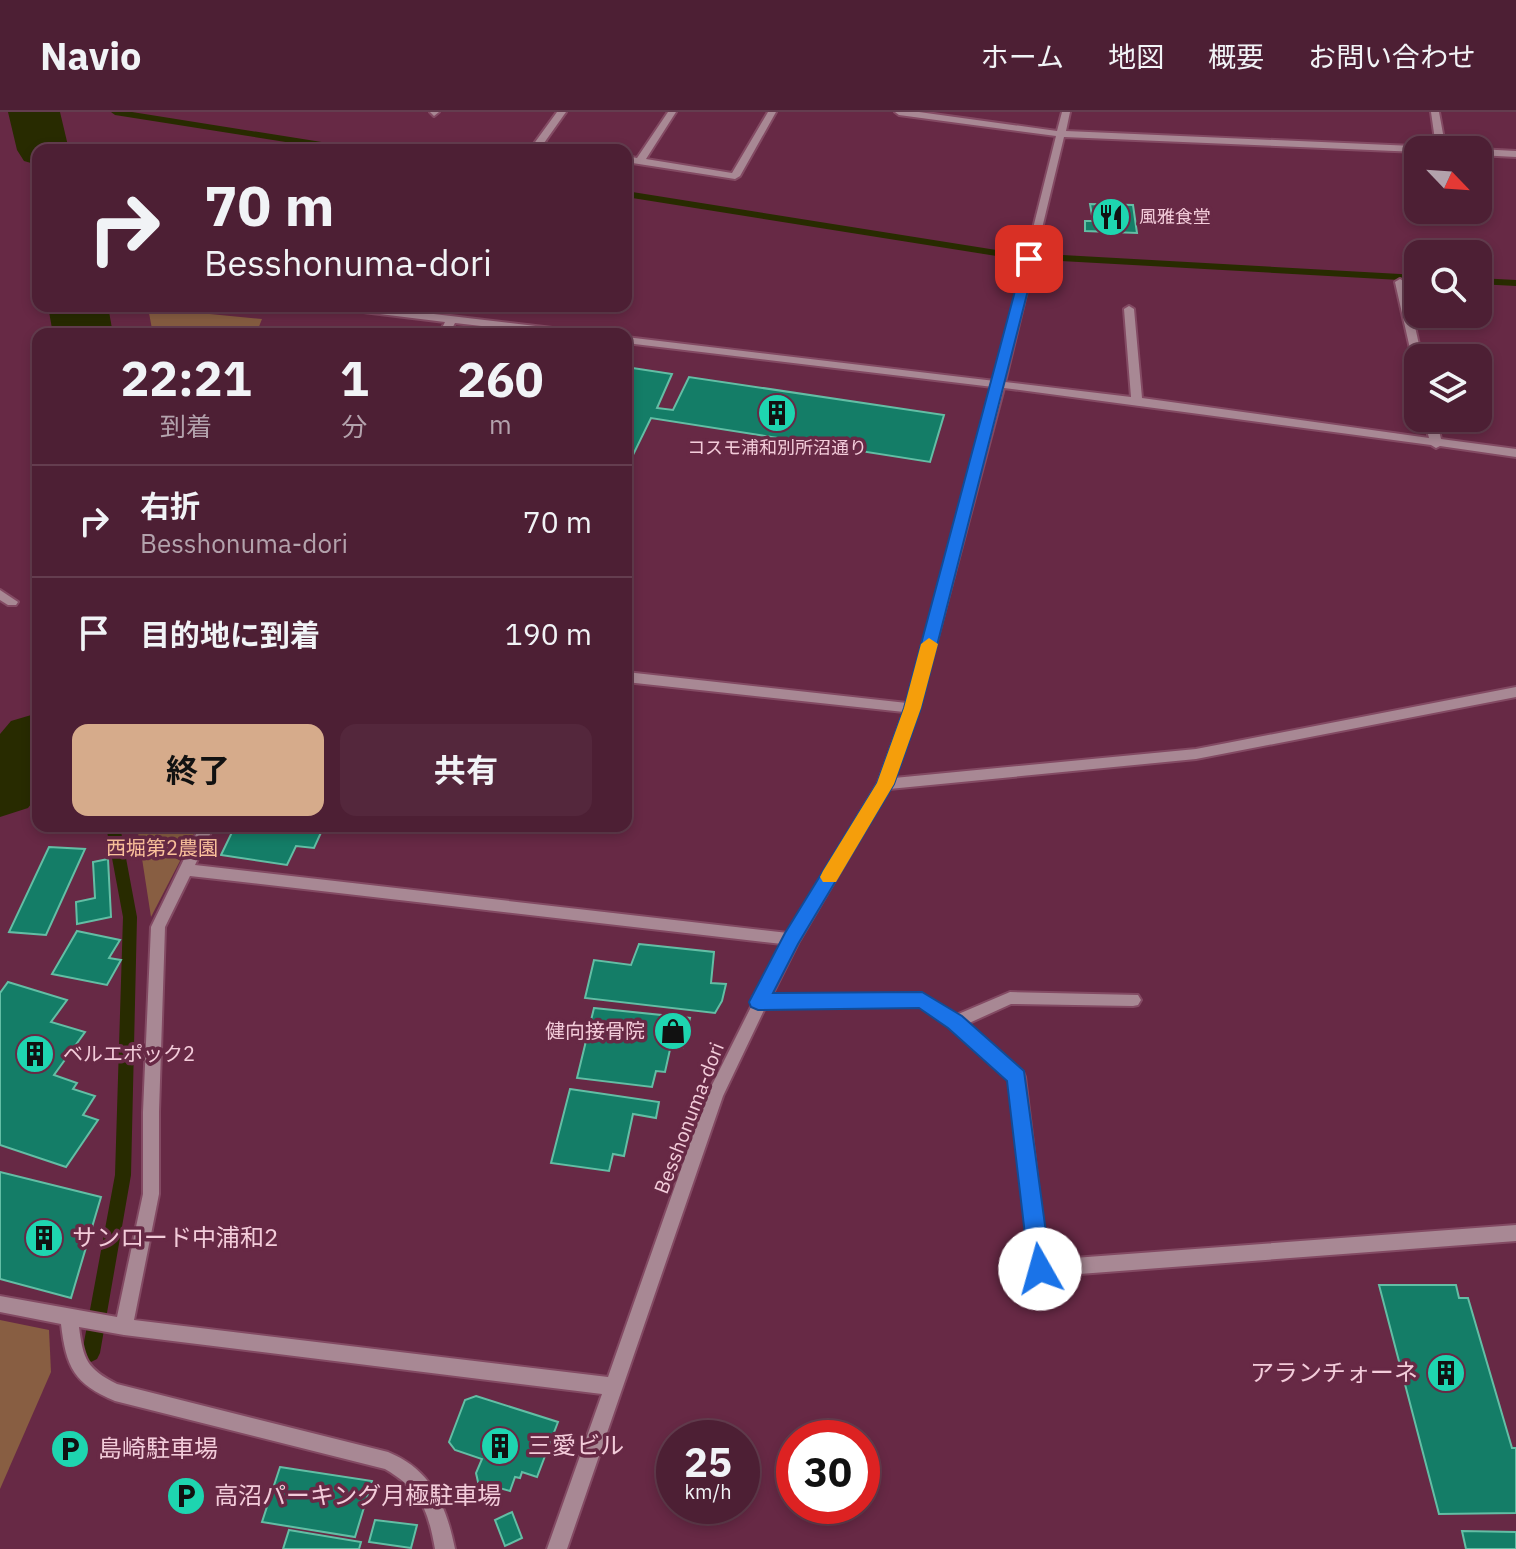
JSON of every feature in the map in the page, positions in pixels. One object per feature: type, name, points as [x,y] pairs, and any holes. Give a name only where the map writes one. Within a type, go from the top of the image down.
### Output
[{"type":"street","points":[[539,144],[562,112]]},
{"type":"street","points":[[640,161],[672,112]]},
{"type":"street","points":[[632,160],[735,176],[772,112]]},
{"type":"street","points":[[899,112],[1061,134],[1404,149]]},
{"type":"street","name":"Besshonuma-dori","points":[[557,1549],[715,1095],[758,1002],[792,939],[885,784],[912,708],[999,385],[1066,112]]},
{"type":"street","points":[[1435,112],[1438,136]]},
{"type":"street","points":[[1492,153],[1516,154]]},
{"type":"street","points":[[1400,282],[1414,344]]},
{"type":"street","points":[[1129,309],[1137,401]]},
{"type":"street","points":[[391,312],[527,328]]},
{"type":"street","points":[[447,328],[451,319]]},
{"type":"street","points":[[632,341],[1137,401],[1516,453]]},
{"type":"street","points":[[1433,432],[1436,444]]},
{"type":"street","points":[[632,678],[912,708]]},
{"type":"street","points":[[885,784],[1196,754],[1516,692]]},
{"type":"street","points":[[122,1326],[151,1194],[158,927],[204,832]]},
{"type":"street","points":[[186,870],[792,939]]},
{"type":"street","points":[[955,1022],[1010,998],[1133,1000]]},
{"type":"street","points":[[758,1002],[922,1000],[955,1022],[1017,1077],[1040,1269],[1516,1233]]},
{"type":"street","points":[[0,1304],[122,1326],[614,1387]]},
{"type":"street","points":[[72,1318],[74,1358],[90,1381],[115,1392],[388,1461],[414,1474],[438,1510],[445,1549]]},
{"type":"green space","points":[[149,312],[189,312],[262,319],[258,328],[152,328]]},
{"type":"green space","name":"西堀第2農園","points":[[138,832],[195,832],[151,917]]},
{"type":"green space","points":[[0,1320],[49,1330],[51,1372],[0,1489]]},
{"type":"building","points":[[1090,204],[1133,205],[1137,233],[1085,231],[1085,221],[1093,221]]},
{"type":"building","name":"コスモ浦和別所沼通り","points":[[632,368],[672,374],[657,408],[673,410],[689,377],[944,415],[930,462],[651,418],[633,455]]},
{"type":"building","points":[[232,832],[321,832],[314,848],[296,846],[287,865],[221,855]]},
{"type":"building","points":[[49,847],[85,849],[46,935],[9,932]]},
{"type":"building","points":[[108,859],[111,917],[77,924],[76,902],[95,898],[93,862]]},
{"type":"building","points":[[77,931],[120,940],[109,958],[121,960],[107,985],[52,974]]},
{"type":"building","points":[[639,944],[714,952],[711,983],[726,984],[715,1013],[585,998],[594,960],[631,965]]},
{"type":"building","name":"ベルエポック2","points":[[8,982],[67,1000],[51,1022],[85,1032],[54,1075],[77,1083],[73,1089],[95,1096],[83,1115],[98,1120],[66,1167],[0,1145],[0,993]]},
{"type":"building","points":[[594,1008],[690,1018],[683,1047],[671,1045],[665,1072],[656,1071],[652,1087],[577,1078]]},
{"type":"building","points":[[570,1089],[659,1102],[656,1118],[633,1114],[624,1156],[613,1154],[609,1171],[551,1163]]},
{"type":"building","name":"サンロード中浦和2","points":[[0,1172],[101,1197],[71,1298],[0,1279]]},
{"type":"building","name":"アランチォーネ","points":[[1379,1285],[1456,1285],[1459,1298],[1468,1298],[1512,1448],[1516,1448],[1516,1513],[1439,1514]]},
{"type":"building","name":"三愛ビル","points":[[476,1396],[558,1422],[537,1477],[522,1472],[520,1478],[515,1477],[510,1491],[478,1482],[476,1473],[482,1459],[455,1450],[449,1442],[465,1400]]},
{"type":"building","points":[[280,1467],[372,1481],[355,1537],[262,1522]]},
{"type":"building","points":[[512,1512],[522,1538],[505,1546],[495,1520]]},
{"type":"building","points":[[375,1520],[417,1525],[411,1548],[369,1542]]},
{"type":"building","points":[[289,1530],[361,1542],[359,1549],[283,1549]]},
{"type":"building","points":[[1462,1531],[1516,1532],[1516,1549],[1466,1549]]},
{"type":"waterway","points":[[34,112],[42,144]]},
{"type":"waterway","points":[[115,112],[315,144]]},
{"type":"waterway","points":[[34,113],[55,117]]},
{"type":"waterway","points":[[632,195],[1009,255],[1404,277]]},
{"type":"waterway","points":[[1492,282],[1516,283]]},
{"type":"waterway","points":[[79,312],[82,328]]},
{"type":"waterway","points":[[0,787],[32,748]]},
{"type":"waterway","points":[[91,1353],[123,1175],[130,917],[114,832]]},
{"type":"slow traffic","points":[[829,877],[885,784],[912,708],[929,644]]},
{"type":"place","name":"風雅食堂","points":[[1111,217]]},
{"type":"place","name":"コスモ浦和別所沼通り","points":[[777,413]]},
{"type":"place","name":"健向接骨院","points":[[673,1031]]},
{"type":"place","name":"ベルエポック2","points":[[35,1054]]},
{"type":"place","name":"サンロード中浦和2","points":[[44,1238]]},
{"type":"place","name":"アランチォーネ","points":[[1446,1373]]},
{"type":"place","name":"三愛ビル","points":[[500,1446]]},
{"type":"place","name":"島崎駐車場","points":[[70,1449]]},
{"type":"place","name":"高沼パーキング月極駐車場","points":[[186,1496]]},
{"type":"route","points":[[1029,259],[999,385],[912,708],[885,784],[758,1002],[922,1000],[955,1022],[1017,1077],[1040,1269]]}]
